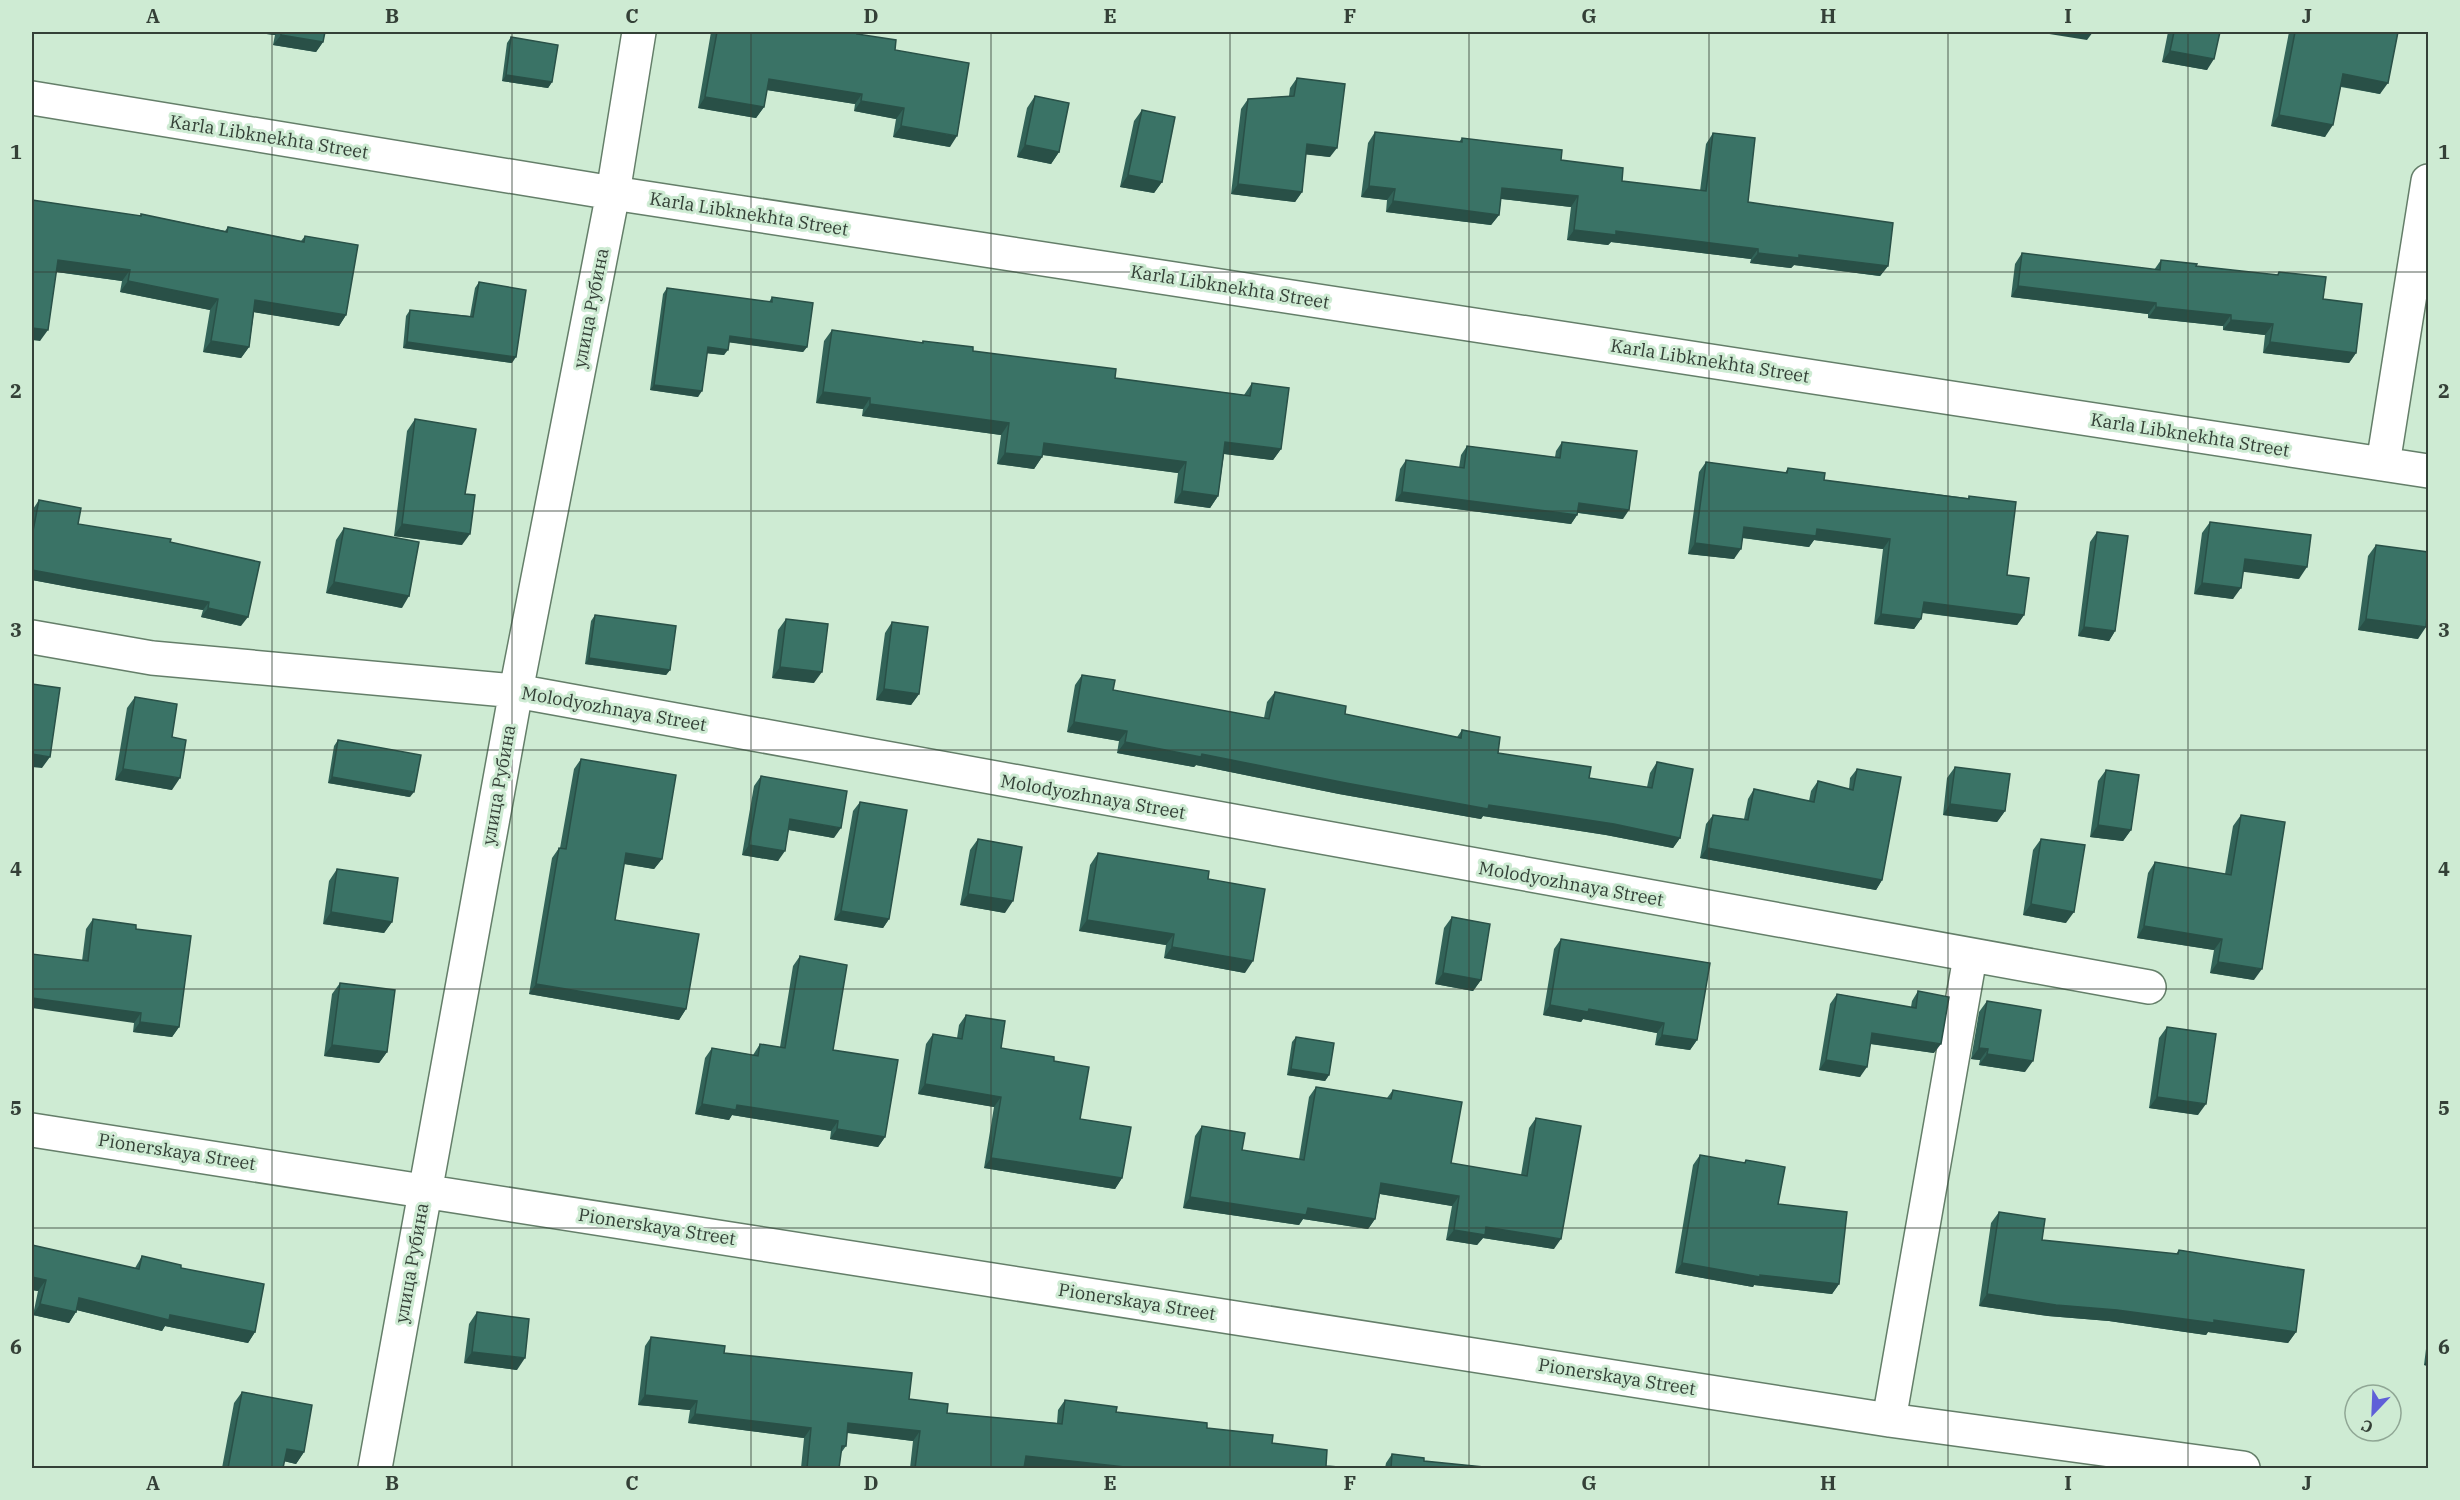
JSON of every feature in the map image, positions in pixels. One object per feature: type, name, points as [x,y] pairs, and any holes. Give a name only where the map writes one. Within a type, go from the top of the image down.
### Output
[{"type":"street","name":"улица Рубина","points":[[375,1468],[516,691],[613,193],[639,32]]},
{"type":"street","name":"Karla Libknekhta Street","points":[[32,98],[613,193],[2428,471]]},
{"type":"street","points":[[2383,464],[2428,181]]},
{"type":"street","name":"Molodyozhnaya Street","points":[[32,637],[152,658],[516,691],[1970,957],[2149,987]]},
{"type":"street","points":[[1888,1420],[1970,957]]},
{"type":"street","name":"Pionerskaya Street","points":[[32,1130],[1888,1420],[2243,1468]]},
{"type":"building","points":[[281,32],[325,32],[323,42],[281,35]]},
{"type":"building","points":[[717,32],[858,32],[857,34],[896,40],[895,50],[969,63],[957,136],[901,126],[904,108],[861,101],[862,94],[769,79],[764,107],[705,97]]},
{"type":"building","points":[[2174,32],[2220,32],[2214,59],[2170,51]]},
{"type":"building","points":[[2295,32],[2398,32],[2388,83],[2343,74],[2333,125],[2279,115]]},
{"type":"building","points":[[511,37],[558,45],[552,82],[506,75]]},
{"type":"building","points":[[1297,78],[1345,84],[1337,148],[1307,144],[1302,192],[1238,184],[1248,99],[1294,96]]},
{"type":"building","points":[[1035,96],[1069,103],[1059,152],[1025,145]]},
{"type":"building","points":[[1142,110],[1175,117],[1162,182],[1128,175]]},
{"type":"building","points":[[1375,132],[1462,142],[1462,138],[1562,150],[1561,160],[1623,168],[1622,181],[1706,191],[1713,133],[1755,138],[1748,202],[1893,223],[1888,266],[1799,255],[1799,258],[1758,253],[1758,249],[1616,231],[1616,235],[1574,230],[1578,196],[1502,188],[1499,215],[1393,201],[1395,189],[1369,186]]},
{"type":"building","points":[[32,200],[141,216],[141,214],[227,232],[228,227],[304,242],[305,236],[358,245],[346,315],[255,300],[249,347],[211,341],[218,299],[128,281],[130,270],[58,260],[48,330],[32,328]]},
{"type":"building","points":[[2022,253],[2160,270],[2161,260],[2278,275],[2279,272],[2326,277],[2323,299],[2362,304],[2356,353],[2270,342],[2273,324],[2231,320],[2231,315],[2156,307],[2156,303],[2018,286]]},
{"type":"building","points":[[479,282],[526,290],[516,357],[407,342],[410,310],[473,317]]},
{"type":"building","points":[[667,288],[772,302],[772,297],[813,303],[807,347],[730,336],[728,350],[708,347],[702,391],[654,385]]},
{"type":"building","points":[[832,330],[923,343],[923,341],[973,347],[973,351],[1116,369],[1115,378],[1250,396],[1252,383],[1289,388],[1281,449],[1225,442],[1218,496],[1182,491],[1186,462],[1044,443],[1042,457],[1005,453],[1009,423],[870,404],[870,398],[823,392]]},
{"type":"building","points":[[415,419],[476,429],[465,494],[475,495],[470,534],[402,524]]},
{"type":"building","points":[[1562,442],[1637,451],[1629,510],[1579,503],[1577,515],[1402,492],[1406,460],[1464,468],[1467,446],[1560,458]]},
{"type":"building","points":[[1706,462],[1787,473],[1788,468],[1825,473],[1824,480],[1969,499],[1969,496],[2016,502],[2007,575],[2029,578],[2024,615],[1924,602],[1921,619],[1881,614],[1890,539],[1817,529],[1816,536],[1744,527],[1741,549],[1695,543]]},
{"type":"building","points":[[39,500],[81,508],[78,524],[171,539],[170,542],[260,562],[248,617],[208,608],[209,602],[32,570],[32,531]]},
{"type":"building","points":[[2210,522],[2311,535],[2307,567],[2245,559],[2241,588],[2202,583]]},
{"type":"building","points":[[344,528],[419,542],[409,596],[334,582]]},
{"type":"building","points":[[2097,532],[2128,536],[2115,631],[2084,627]]},
{"type":"building","points":[[2376,545],[2428,552],[2426,627],[2366,619]]},
{"type":"building","points":[[595,615],[676,626],[670,670],[589,658]]},
{"type":"building","points":[[786,619],[828,624],[822,672],[780,667]]},
{"type":"building","points":[[892,622],[928,627],[919,694],[884,689]]},
{"type":"building","points":[[1082,675],[1115,680],[1113,690],[1269,719],[1275,692],[1346,706],[1345,714],[1461,738],[1462,730],[1500,737],[1498,753],[1591,767],[1589,778],[1652,788],[1657,762],[1693,769],[1680,838],[1614,824],[1489,805],[1488,809],[1202,754],[1201,757],[1125,742],[1127,731],[1074,722]]},
{"type":"building","points":[[32,684],[60,688],[50,757],[32,754]]},
{"type":"building","points":[[135,697],[177,704],[172,737],[186,740],[180,778],[123,769]]},
{"type":"building","points":[[338,740],[421,755],[414,792],[332,777]]},
{"type":"building","points":[[581,759],[676,775],[662,859],[626,853],[615,920],[699,934],[686,1009],[536,984],[559,848],[566,849]]},
{"type":"building","points":[[1955,767],[2010,774],[2005,811],[1950,804]]},
{"type":"building","points":[[1857,769],[1901,777],[1882,880],[1707,848],[1713,815],[1748,820],[1754,789],[1814,802],[1818,781],[1853,790]]},
{"type":"building","points":[[2106,770],[2139,775],[2131,830],[2098,825]]},
{"type":"building","points":[[761,776],[847,791],[841,828],[790,819],[785,851],[749,845]]},
{"type":"building","points":[[860,802],[907,810],[889,919],[841,911]]},
{"type":"building","points":[[2241,815],[2285,822],[2262,969],[2218,962],[2222,939],[2144,926],[2155,862],[2231,875]]},
{"type":"building","points":[[978,839],[1022,847],[1013,901],[968,894]]},
{"type":"building","points":[[2041,839],[2085,845],[2074,912],[2031,904]]},
{"type":"building","points":[[1098,853],[1209,871],[1208,879],[1265,889],[1253,961],[1172,947],[1174,934],[1087,920]]},
{"type":"building","points":[[337,869],[398,878],[392,922],[331,912]]},
{"type":"building","points":[[1452,917],[1490,924],[1481,980],[1443,973]]},
{"type":"building","points":[[93,919],[136,925],[136,929],[191,936],[179,1027],[140,1022],[141,1013],[32,998],[32,954],[88,961]]},
{"type":"building","points":[[1561,939],[1710,963],[1697,1040],[1662,1035],[1664,1023],[1589,1009],[1588,1012],[1550,1005]]},
{"type":"building","points":[[800,956],[847,965],[833,1050],[898,1060],[885,1137],[837,1129],[838,1121],[737,1105],[736,1110],[702,1104],[712,1048],[758,1056],[760,1044],[785,1048]]},
{"type":"building","points":[[340,983],[395,990],[387,1052],[332,1045]]},
{"type":"building","points":[[1918,991],[1949,997],[1941,1044],[1872,1033],[1867,1067],[1826,1060],[1837,994],[1916,1008]]},
{"type":"building","points":[[1987,1001],[2041,1010],[2033,1061],[1987,1054],[1988,1049],[1979,1048]]},
{"type":"building","points":[[966,1015],[1005,1021],[1001,1048],[1054,1057],[1054,1061],[1089,1067],[1080,1119],[1131,1127],[1122,1178],[991,1158],[1001,1097],[925,1084],[933,1034],[962,1039]]},
{"type":"building","points":[[2167,1027],[2216,1034],[2206,1104],[2157,1097]]},
{"type":"building","points":[[1296,1037],[1334,1043],[1329,1075],[1291,1069]]},
{"type":"building","points":[[1316,1087],[1391,1099],[1393,1090],[1462,1102],[1451,1163],[1527,1176],[1536,1118],[1581,1126],[1561,1239],[1486,1227],[1485,1235],[1454,1230],[1459,1196],[1381,1183],[1375,1219],[1308,1208],[1306,1215],[1190,1197],[1202,1126],[1245,1133],[1242,1150],[1304,1160]]},
{"type":"building","points":[[1700,1155],[1785,1167],[1778,1204],[1847,1212],[1839,1284],[1760,1275],[1760,1277],[1682,1263]]},
{"type":"building","points":[[1999,1212],[2045,1219],[2042,1240],[2178,1254],[2179,1250],[2304,1270],[2296,1332],[2214,1320],[2214,1323],[2117,1310],[2056,1305],[1987,1294]]},
{"type":"building","points":[[32,1245],[139,1269],[142,1256],[181,1265],[181,1268],[264,1284],[255,1332],[170,1315],[169,1320],[79,1298],[76,1312],[40,1304],[46,1280],[32,1277]]},
{"type":"building","points":[[477,1312],[529,1319],[525,1358],[472,1352]]},
{"type":"building","points":[[651,1337],[725,1346],[724,1353],[912,1373],[909,1399],[948,1404],[947,1413],[1062,1424],[1065,1400],[1117,1407],[1116,1412],[1207,1423],[1207,1428],[1273,1435],[1272,1443],[1327,1450],[1326,1466],[1352,1468],[1134,1468],[1026,1456],[1024,1468],[915,1468],[920,1431],[848,1423],[846,1446],[842,1446],[839,1468],[807,1468],[811,1428],[695,1414],[697,1401],[645,1395]]},
{"type":"building","points":[[242,1392],[312,1405],[304,1452],[287,1449],[283,1468],[228,1468]]},
{"type":"building","points":[[1392,1454],[1424,1458],[1424,1461],[1494,1468],[1391,1468]]}]
